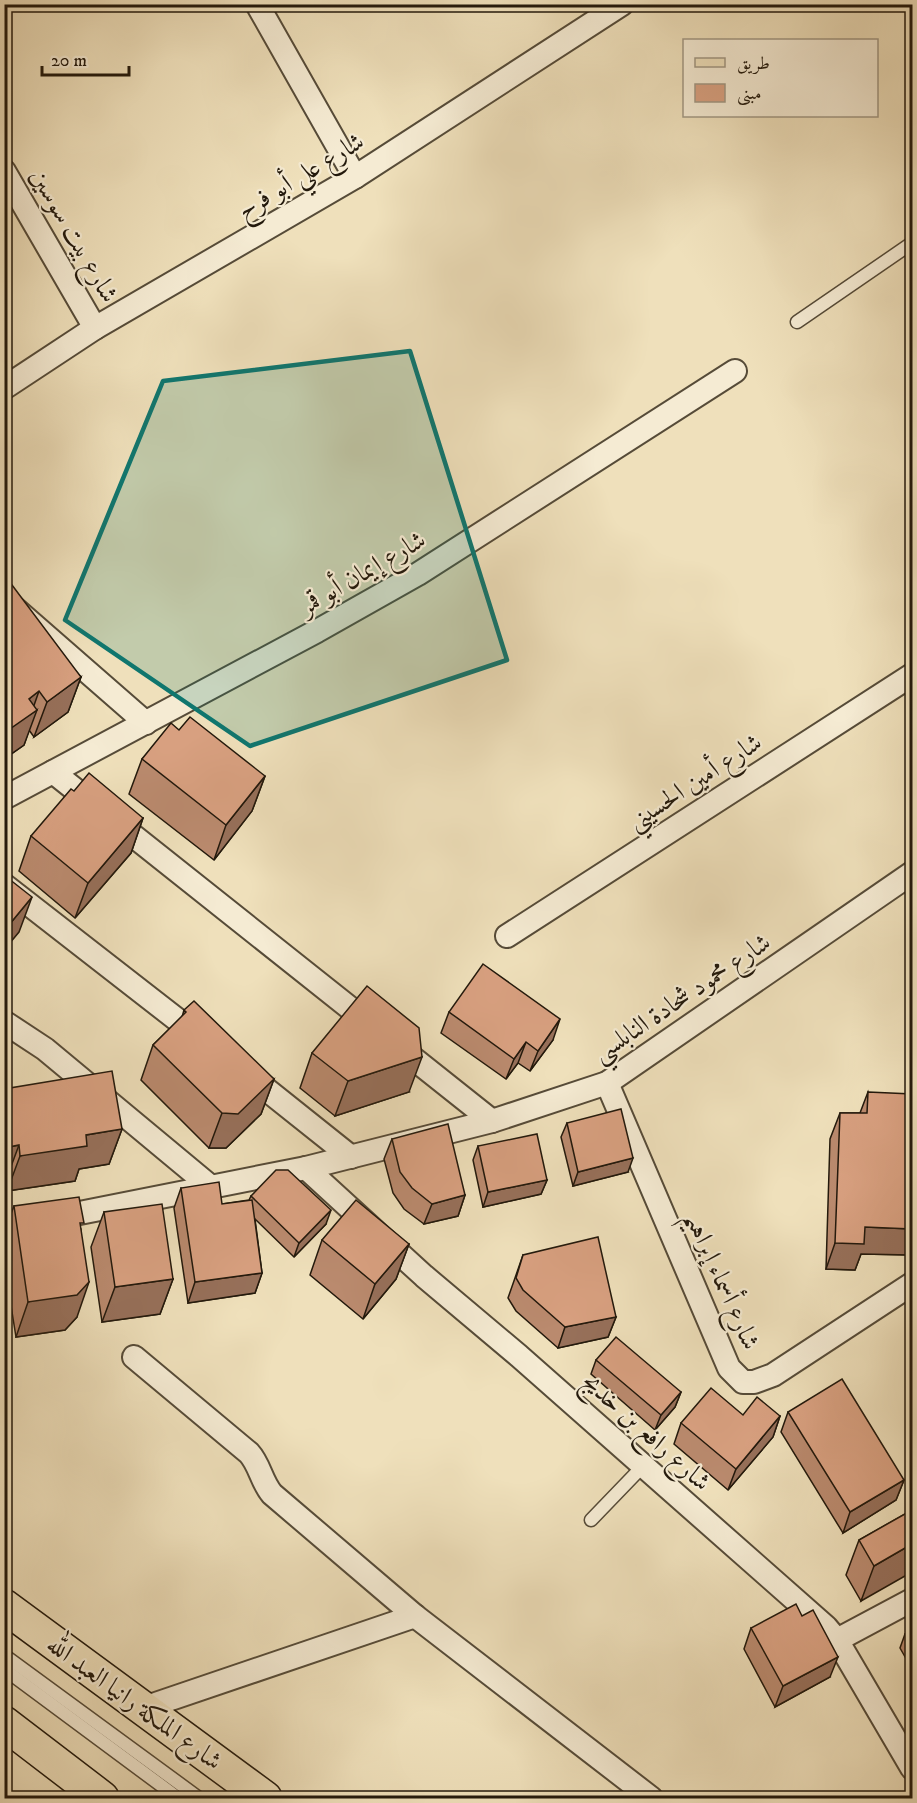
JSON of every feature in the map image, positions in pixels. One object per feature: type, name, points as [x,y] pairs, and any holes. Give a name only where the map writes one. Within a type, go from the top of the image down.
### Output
[{"type":"main road","name":"شارع الملكة رانيا العبد الله","points":[[4,1606],[265,1798]]},
{"type":"main road","points":[[4,1723],[102,1798]]},
{"type":"street","points":[[257,4],[355,177]]},
{"type":"street","name":"شارع علي أبو فرح","points":[[4,388],[95,328],[355,177],[621,4]]},
{"type":"street","name":"شارع بيت سوسين","points":[[4,171],[95,328]]},
{"type":"street","name":"شارع إيمان أبو قمر","points":[[4,798],[317,631],[418,574],[735,371]]},
{"type":"street","points":[[4,598],[146,723]]},
{"type":"street","name":"شارع أمين الحسيني","points":[[507,936],[912,675]]},
{"type":"street","points":[[53,772],[492,1121]]},
{"type":"street","name":"شارع محمود شحادة النابلسي","points":[[4,1228],[306,1168],[492,1121],[607,1083],[912,873]]},
{"type":"street","points":[[4,885],[215,1050]]},
{"type":"street","points":[[4,1022],[45,1049],[211,1187]]},
{"type":"street","points":[[233,1064],[351,1157]]},
{"type":"street","name":"شارع أسماء إبراهيم","points":[[607,1083],[729,1368],[742,1382],[754,1382],[773,1375],[912,1284]]},
{"type":"street","name":"شارع رافع بن خديج","points":[[306,1168],[424,1276],[519,1356],[826,1627],[837,1640],[912,1768]]},
{"type":"street","points":[[134,1357],[249,1453],[263,1482],[272,1494],[416,1616],[651,1798]]},
{"type":"street","points":[[837,1640],[912,1600]]},
{"type":"street","points":[[144,1708],[416,1616]]},
{"type":"lane","points":[[797,322],[912,243]]},
{"type":"lane","points":[[591,1520],[643,1466]]},
{"type":"lane","points":[[4,1655],[199,1798]]},
{"type":"lane","points":[[4,1669],[178,1798]]},
{"type":"highlighted area","points":[[410,351],[507,660],[250,746],[65,620],[163,381]]},
{"type":"building","points":[[12,585],[81,677],[47,702],[39,691],[29,699],[37,710],[4,733],[4,590]]},
{"type":"building","points":[[190,717],[265,776],[226,825],[142,759],[171,723],[179,730]]},
{"type":"building","points":[[89,773],[143,818],[88,883],[31,836],[71,789],[74,791]]},
{"type":"building","points":[[4,875],[32,897],[4,931]]},
{"type":"building","points":[[483,964],[560,1019],[538,1051],[526,1042],[514,1059],[449,1012]]},
{"type":"building","points":[[367,986],[419,1028],[422,1057],[348,1081],[312,1053]]},
{"type":"building","points":[[194,1001],[274,1079],[238,1114],[222,1113],[153,1045]]},
{"type":"building","points":[[112,1071],[122,1129],[86,1135],[87,1146],[20,1156],[19,1145],[4,1148],[4,1089]]},
{"type":"building","points":[[868,1092],[912,1094],[912,1229],[865,1227],[864,1244],[835,1243],[840,1113],[867,1113]]},
{"type":"building","points":[[621,1109],[633,1158],[578,1172],[567,1123]]},
{"type":"building","points":[[448,1124],[465,1195],[432,1204],[412,1188],[400,1172],[392,1139]]},
{"type":"building","points":[[537,1134],[547,1180],[488,1192],[478,1146]]},
{"type":"building","points":[[276,1170],[288,1170],[331,1210],[299,1243],[251,1196]]},
{"type":"building","points":[[219,1182],[222,1204],[252,1200],[262,1273],[195,1282],[181,1188]]},
{"type":"building","points":[[79,1197],[84,1223],[80,1223],[89,1282],[77,1295],[28,1302],[14,1206]]},
{"type":"building","points":[[356,1200],[409,1244],[375,1284],[322,1240]]},
{"type":"building","points":[[162,1204],[173,1279],[115,1287],[104,1212]]},
{"type":"building","points":[[598,1237],[616,1317],[565,1327],[523,1290],[516,1278],[523,1255]]},
{"type":"building","points":[[616,1337],[681,1392],[661,1415],[596,1360]]},
{"type":"building","points":[[842,1379],[904,1480],[850,1512],[788,1412]]},
{"type":"building","points":[[711,1388],[743,1415],[757,1397],[780,1416],[736,1469],[681,1423]]},
{"type":"building","points":[[912,1510],[912,1544],[874,1566],[859,1540]]},
{"type":"building","points":[[796,1604],[802,1616],[813,1610],[838,1657],[783,1686],[751,1628]]},
{"type":"building","points":[[912,1629],[912,1647],[905,1634]]}]
